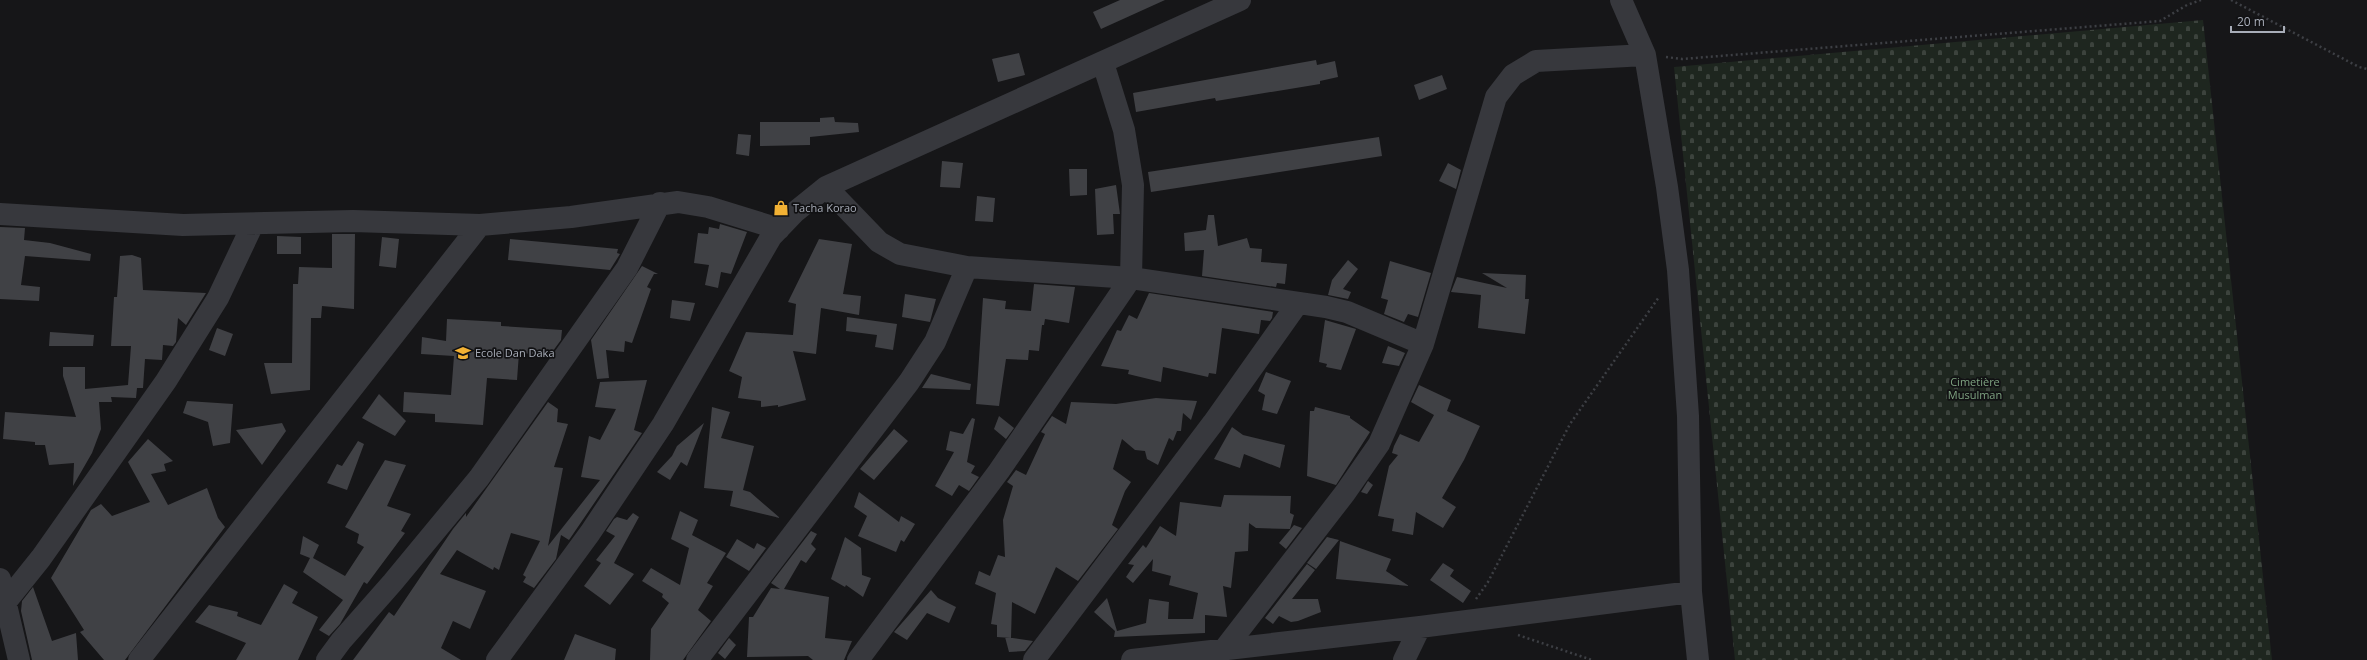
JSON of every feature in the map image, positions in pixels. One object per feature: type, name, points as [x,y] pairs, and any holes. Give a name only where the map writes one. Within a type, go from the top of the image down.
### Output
[{"type":"street","points":[[497,660],[590,532],[644,454],[729,313],[762,252],[779,228],[826,187],[989,112],[1103,63],[1240,0]]},
{"type":"street","points":[[1621,0],[1645,55],[1667,187],[1682,318],[1688,416],[1691,592],[1698,660]]},
{"type":"street","points":[[1220,655],[1345,493],[1379,444],[1423,344],[1496,97],[1513,74],[1536,61],[1645,55]]},
{"type":"street","points":[[858,660],[999,471],[1130,278],[1133,185],[1124,130],[1103,63]]},
{"type":"street","points":[[826,187],[879,242],[900,254],[967,267],[1130,278],[1326,307],[1347,312],[1423,344]]},
{"type":"street","points":[[0,214],[146,224],[253,224],[353,221],[480,225],[571,217],[678,202],[694,204],[779,228]]},
{"type":"street","points":[[327,660],[341,641],[403,571],[479,478],[627,268],[660,204]]},
{"type":"street","points":[[3,606],[41,558],[166,381],[218,298],[253,224]]},
{"type":"street","points":[[139,660],[480,225]]},
{"type":"street","points":[[697,660],[909,382],[935,342],[967,267]]},
{"type":"street","points":[[1034,660],[1213,423],[1298,303]]},
{"type":"street","points":[[0,578],[3,606],[19,660]]},
{"type":"street","points":[[1132,660],[1220,655],[1691,592]]},
{"type":"street","points":[[1404,660],[1420,628]]},
{"type":"path","points":[[1645,55],[1682,59],[2160,21],[2187,5],[2201,0]]},
{"type":"path","points":[[2231,0],[2359,67],[2367,69]]},
{"type":"path","points":[[1459,623],[1488,582],[1570,424],[1660,296]]},
{"type":"path","points":[[1513,633],[1592,660]]},
{"type":"green space","name":"Cimetière Musulman","points":[[2203,20],[2272,660],[1735,660],[1674,67]]},
{"type":"building","points":[[1120,0],[1165,0],[1101,29],[1093,12]]},
{"type":"building","points":[[1019,53],[1025,75],[998,82],[992,59]]},
{"type":"building","points":[[1316,60],[1317,65],[1335,61],[1338,77],[1320,81],[1320,84],[1216,101],[1215,98],[1136,112],[1133,93]]},
{"type":"building","points":[[1442,75],[1447,89],[1419,100],[1414,85]]},
{"type":"building","points":[[834,117],[835,122],[858,123],[859,132],[810,137],[810,145],[760,146],[760,122],[820,122],[820,118]]},
{"type":"building","points":[[738,134],[751,135],[749,156],[736,154]]},
{"type":"building","points":[[1379,137],[1382,156],[1151,192],[1148,172]]},
{"type":"building","points":[[942,161],[963,163],[960,188],[940,187]]},
{"type":"building","points":[[1448,163],[1461,170],[1456,189],[1439,181]]},
{"type":"building","points":[[1069,169],[1087,169],[1087,195],[1070,196]]},
{"type":"building","points":[[1116,185],[1120,214],[1113,214],[1114,234],[1097,235],[1095,189]]},
{"type":"building","points":[[977,196],[995,198],[993,222],[975,221]]},
{"type":"building","points":[[1208,215],[1214,215],[1218,246],[1247,238],[1250,248],[1262,249],[1261,262],[1287,264],[1285,284],[1277,283],[1276,287],[1202,276],[1204,250],[1185,251],[1184,233],[1206,230]]},
{"type":"building","points":[[720,224],[747,232],[731,274],[721,272],[718,288],[705,285],[709,265],[694,263],[698,233],[708,234],[709,227],[719,229]]},
{"type":"building","points":[[0,227],[25,228],[24,240],[50,243],[91,254],[90,261],[25,256],[21,285],[40,287],[39,301],[0,299]]},
{"type":"building","points":[[332,234],[355,234],[354,309],[322,306],[321,318],[311,318],[310,390],[271,394],[264,363],[292,363],[293,284],[298,284],[299,267],[332,268]]},
{"type":"building","points":[[277,236],[301,237],[301,254],[277,254]]},
{"type":"building","points":[[382,237],[399,239],[396,268],[379,266]]},
{"type":"building","points":[[510,239],[618,249],[617,253],[620,254],[610,270],[508,260]]},
{"type":"building","points":[[819,239],[852,244],[843,294],[861,296],[859,315],[821,308],[816,354],[793,351],[806,400],[778,407],[778,405],[761,407],[761,401],[738,398],[742,377],[729,371],[746,332],[793,335],[796,304],[788,302]]},
{"type":"building","points":[[132,255],[141,258],[143,290],[206,293],[186,325],[178,318],[176,342],[173,346],[163,345],[162,360],[145,359],[143,388],[137,388],[136,398],[111,397],[112,402],[99,402],[101,429],[92,453],[73,486],[74,463],[49,465],[45,445],[35,445],[35,442],[3,439],[5,412],[76,417],[63,376],[63,367],[85,367],[85,389],[128,385],[131,346],[111,346],[114,297],[117,297],[120,256]]},
{"type":"building","points":[[1348,260],[1358,269],[1343,289],[1351,292],[1348,299],[1328,295],[1332,280]]},
{"type":"building","points":[[1390,261],[1431,273],[1418,317],[1408,314],[1404,322],[1384,314],[1388,300],[1381,298]]},
{"type":"building","points":[[642,266],[658,274],[654,274],[647,287],[651,289],[632,343],[625,341],[624,352],[606,350],[609,378],[597,379],[591,340]]},
{"type":"building","points":[[1482,273],[1526,275],[1525,299],[1529,299],[1525,334],[1478,328],[1481,295],[1451,292],[1457,277],[1507,288]]},
{"type":"building","points":[[1034,284],[1075,287],[1069,323],[1045,319],[1044,325],[1042,325],[1039,351],[1029,350],[1028,360],[1006,359],[999,406],[976,404],[983,298],[1006,301],[1005,309],[1031,311]]},
{"type":"building","points":[[1149,293],[1273,312],[1272,318],[1270,321],[1261,320],[1259,334],[1222,328],[1216,374],[1209,373],[1208,377],[1163,367],[1161,382],[1128,374],[1129,370],[1101,366],[1117,330],[1121,331],[1129,315],[1137,319]]},
{"type":"building","points":[[905,294],[936,299],[930,322],[902,317]]},
{"type":"building","points":[[672,300],[695,303],[690,321],[670,318]]},
{"type":"building","points":[[847,317],[897,324],[893,350],[875,347],[877,335],[846,331]]},
{"type":"building","points":[[447,319],[501,322],[501,326],[562,330],[561,340],[550,355],[519,353],[517,380],[487,378],[483,425],[435,422],[435,414],[403,412],[404,392],[451,395],[454,356],[421,354],[422,337],[446,341]]},
{"type":"building","points":[[1325,320],[1356,329],[1341,370],[1326,367],[1327,364],[1319,362]]},
{"type":"building","points":[[217,328],[233,334],[225,356],[209,350]]},
{"type":"building","points":[[50,332],[94,335],[93,346],[49,346]]},
{"type":"building","points":[[1388,346],[1405,353],[1399,366],[1382,363]]},
{"type":"building","points":[[1266,372],[1291,381],[1277,414],[1262,410],[1265,395],[1258,391]]},
{"type":"building","points":[[931,374],[971,384],[970,390],[922,388]]},
{"type":"building","points":[[647,380],[634,430],[642,433],[569,540],[561,535],[556,559],[534,588],[523,582],[526,577],[523,575],[540,541],[511,533],[499,570],[494,567],[493,570],[457,550],[440,574],[486,591],[470,629],[453,621],[441,648],[461,660],[353,660],[389,612],[394,616],[453,529],[466,513],[466,517],[548,402],[558,409],[557,422],[568,424],[554,467],[563,468],[548,546],[600,480],[581,477],[589,436],[600,440],[616,409],[595,407],[600,382]]},
{"type":"building","points":[[1419,385],[1451,400],[1447,411],[1480,426],[1464,460],[1442,498],[1456,507],[1443,528],[1416,512],[1413,535],[1392,531],[1394,519],[1378,516],[1389,466],[1398,455],[1392,453],[1400,434],[1419,442],[1434,415],[1411,402]]},
{"type":"building","points":[[379,394],[406,421],[395,436],[362,418]]},
{"type":"building","points":[[1156,398],[1197,401],[1191,420],[1183,413],[1181,431],[1177,431],[1173,441],[1169,438],[1158,465],[1147,459],[1145,451],[1135,450],[1122,439],[1113,469],[1131,482],[1125,491],[1112,525],[1118,529],[1078,581],[1056,567],[1035,614],[1012,602],[1011,638],[997,637],[997,625],[991,624],[996,593],[975,584],[979,571],[990,576],[998,555],[1005,557],[1003,520],[1013,486],[1007,482],[1016,470],[1026,475],[1045,434],[1041,432],[1052,416],[1066,424],[1071,402],[1116,404]]},
{"type":"building","points":[[187,401],[233,404],[230,443],[213,446],[208,422],[183,413]]},
{"type":"building","points":[[712,407],[730,412],[721,438],[754,446],[743,490],[750,492],[780,518],[730,506],[733,491],[704,488]]},
{"type":"building","points":[[1315,407],[1350,416],[1350,418],[1370,432],[1336,485],[1307,476],[1310,411],[1314,411]]},
{"type":"building","points":[[999,416],[1014,428],[1006,439],[994,429]]},
{"type":"building","points":[[972,418],[975,419],[967,462],[975,466],[971,473],[979,477],[969,491],[959,485],[952,496],[935,486],[954,452],[946,450],[950,431],[963,434]]},
{"type":"building","points":[[282,423],[286,431],[262,465],[236,430]]},
{"type":"building","points":[[704,423],[687,466],[681,462],[670,480],[657,472],[672,456],[677,446]]},
{"type":"building","points":[[1232,427],[1243,435],[1285,445],[1280,468],[1244,454],[1240,468],[1214,459]]},
{"type":"building","points":[[894,429],[908,441],[874,480],[860,469]]},
{"type":"building","points":[[148,439],[173,461],[164,464],[166,471],[151,474],[168,505],[207,488],[218,518],[225,527],[125,660],[104,660],[80,632],[84,630],[51,578],[91,510],[101,504],[112,516],[150,502],[128,462]]},
{"type":"building","points":[[358,441],[364,444],[347,490],[327,483],[337,464],[342,466]]},
{"type":"building","points":[[385,460],[406,465],[387,506],[411,514],[401,531],[405,533],[367,584],[364,582],[340,624],[329,636],[319,630],[343,600],[303,572],[310,558],[300,554],[303,536],[319,545],[313,558],[345,576],[364,547],[357,543],[359,534],[345,527]]},
{"type":"building","points":[[1368,481],[1373,485],[1367,494],[1361,492]]},
{"type":"building","points":[[859,492],[899,522],[901,516],[915,524],[904,542],[901,540],[896,552],[858,536],[867,516],[854,507]]},
{"type":"building","points":[[1224,495],[1291,496],[1290,513],[1294,515],[1290,529],[1256,528],[1249,523],[1248,551],[1235,552],[1231,588],[1223,586],[1227,617],[1205,615],[1205,633],[1114,637],[1115,631],[1094,612],[1107,598],[1117,631],[1146,623],[1149,599],[1169,602],[1168,619],[1193,619],[1198,593],[1169,585],[1171,576],[1152,571],[1153,559],[1133,583],[1126,577],[1134,565],[1128,564],[1143,545],[1146,548],[1160,526],[1176,536],[1180,502],[1221,507]]},
{"type":"building","points":[[680,511],[698,520],[692,535],[726,553],[707,583],[713,586],[698,610],[711,621],[683,660],[650,660],[651,629],[669,603],[662,597],[663,594],[642,581],[651,568],[680,585],[689,548],[671,539]]},
{"type":"building","points":[[633,513],[639,517],[614,563],[634,574],[610,605],[584,586],[601,563],[596,560],[615,536],[606,531],[614,519],[617,517],[627,520]]},
{"type":"building","points":[[1294,525],[1302,528],[1286,549],[1279,543]]},
{"type":"building","points":[[811,531],[817,534],[811,544],[816,549],[806,563],[801,560],[784,589],[829,597],[825,638],[852,641],[844,660],[813,660],[808,656],[747,657],[749,617],[753,617],[771,588],[780,589],[771,583]]},
{"type":"building","points":[[845,537],[861,548],[862,575],[871,578],[863,597],[846,585],[845,587],[831,579]]},
{"type":"building","points":[[1327,537],[1339,540],[1316,569],[1307,563]]},
{"type":"building","points":[[737,539],[754,549],[757,543],[766,548],[749,571],[726,557]]},
{"type":"building","points":[[1340,541],[1391,559],[1386,571],[1409,586],[1336,579]]},
{"type":"building","points":[[1443,563],[1454,570],[1450,576],[1471,591],[1463,603],[1430,580]]},
{"type":"building","points":[[1307,564],[1315,570],[1292,599],[1318,599],[1321,612],[1298,621],[1291,622],[1279,616],[1273,624],[1265,618]]},
{"type":"building","points":[[284,584],[298,592],[292,603],[318,617],[298,660],[236,660],[246,643],[195,622],[209,605],[238,612],[237,616],[261,625]]},
{"type":"building","points":[[33,587],[52,641],[76,633],[78,660],[32,660],[21,611],[22,601]]},
{"type":"building","points":[[931,590],[938,598],[956,607],[949,623],[927,613],[907,640],[894,632]]},
{"type":"building","points":[[575,634],[616,649],[615,660],[564,660]]},
{"type":"building","points":[[1005,637],[1033,641],[1025,651],[1009,652]]},
{"type":"building","points":[[729,638],[736,645],[725,659],[718,653]]},
{"type":"place","name":"Tacha Korao","points":[[781,208]]},
{"type":"place","name":"Ecole Dan Daka","points":[[463,353]]}]
